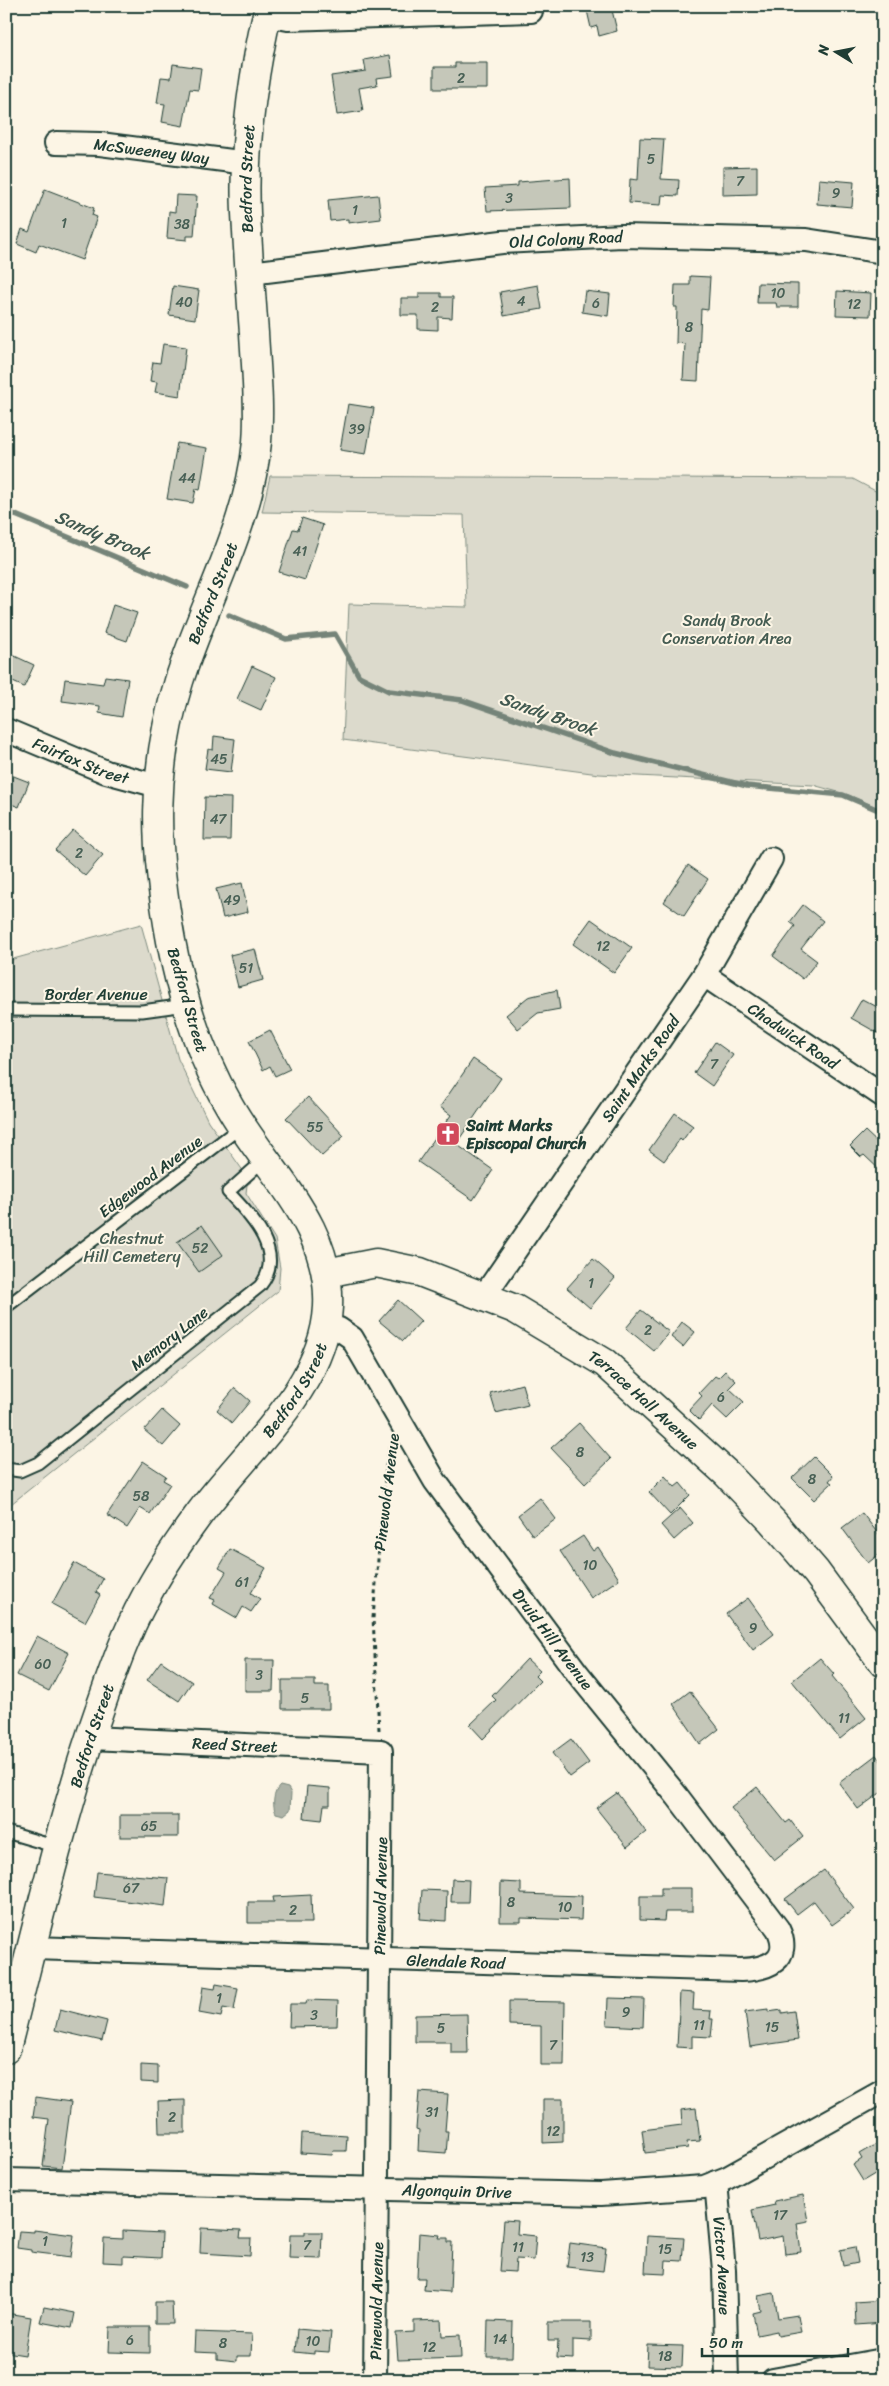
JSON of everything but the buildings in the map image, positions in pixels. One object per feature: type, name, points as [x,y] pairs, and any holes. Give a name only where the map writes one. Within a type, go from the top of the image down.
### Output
[{"type":"main road","name":"Bedford Street","points":[[6,2049],[58,1847],[90,1738],[113,1670],[143,1601],[168,1558],[195,1519],[307,1378],[320,1353],[326,1326],[328,1305],[326,1273],[313,1232],[302,1210],[242,1126],[210,1070],[196,1037],[186,1005],[171,939],[160,873],[156,819],[158,786],[165,737],[180,678],[239,524],[256,448],[258,402],[246,204],[247,163],[250,110],[268,11]]},
{"type":"main road","name":"Terrace Hall Avenue","points":[[326,1273],[372,1263],[388,1264],[420,1272],[515,1309],[605,1363],[648,1400],[727,1474],[772,1521],[816,1572],[883,1663]]},
{"type":"street","points":[[268,11],[288,19],[532,11]]},
{"type":"street","name":"McSweeney Way","points":[[56,143],[100,144],[247,163]]},
{"type":"street","name":"Old Colony Road","points":[[250,273],[502,242],[622,236],[806,240],[883,252]]},
{"type":"street","name":"Fairfax Street","points":[[6,730],[106,772],[158,786]]},
{"type":"street","name":"Saint Marks Road","points":[[484,1296],[704,976],[771,859]]},
{"type":"street","name":"Chadwick Road","points":[[704,976],[883,1096]]},
{"type":"street","name":"Druid Hill Avenue","points":[[326,1326],[339,1329],[352,1338],[435,1481],[578,1674],[677,1796],[778,1929],[783,1939],[783,1952]]},
{"type":"street","name":"Reed Street","points":[[90,1738],[381,1751]]},
{"type":"street","name":"Pinewold Avenue","points":[[375,2380],[381,1751]]},
{"type":"street","name":"Glendale Road","points":[[32,1948],[741,1970],[756,1970],[777,1960],[783,1952]]},
{"type":"street","name":"Algonquin Drive","points":[[6,2180],[601,2194],[670,2191],[704,2187],[727,2178],[883,2091]]},
{"type":"street","name":"Victor Avenue","points":[[716,2182],[724,2270],[727,2380]]},
{"type":"street","points":[[774,2380],[883,2360]]},
{"type":"lane","name":"Border Avenue","points":[[6,1010],[142,1011],[186,1005]]},
{"type":"lane","name":"Edgewood Avenue","points":[[6,1307],[242,1126]]},
{"type":"lane","name":"Memory Lane","points":[[6,1469],[20,1471],[38,1462],[245,1299],[265,1280],[270,1262],[267,1246],[253,1221],[228,1192],[266,1158]]},
{"type":"lane","points":[[6,1832],[58,1847]]},
{"type":"path","name":"Pinewold Avenue","points":[[381,1751],[373,1618],[386,1466],[396,1415]]},
{"type":"green space","name":"Sandy Brook Conservation Area","points":[[270,476],[853,479],[883,495],[883,810],[849,795],[813,785],[599,774],[343,740],[349,604],[467,607],[464,515],[262,512]]},
{"type":"green space","name":"Chestnut Hill Cemetery","points":[[141,924],[178,1059],[208,1121],[251,1182],[247,1185],[246,1193],[275,1239],[280,1268],[278,1291],[6,1508],[6,961]]},
{"type":"shaded area","points":[[280,1786],[288,1788],[291,1793],[290,1810],[284,1815],[276,1813],[274,1807],[275,1795]]},
{"type":"waterway","name":"Sandy Brook","points":[[6,511],[187,587]]},
{"type":"waterway","name":"Sandy Brook","points":[[229,615],[286,639],[335,634],[359,676],[389,691],[462,700],[615,753],[747,786],[843,795],[883,812]]},
{"type":"place","name":"Saint Marks Episcopal Church","points":[[448,1134]]}]
